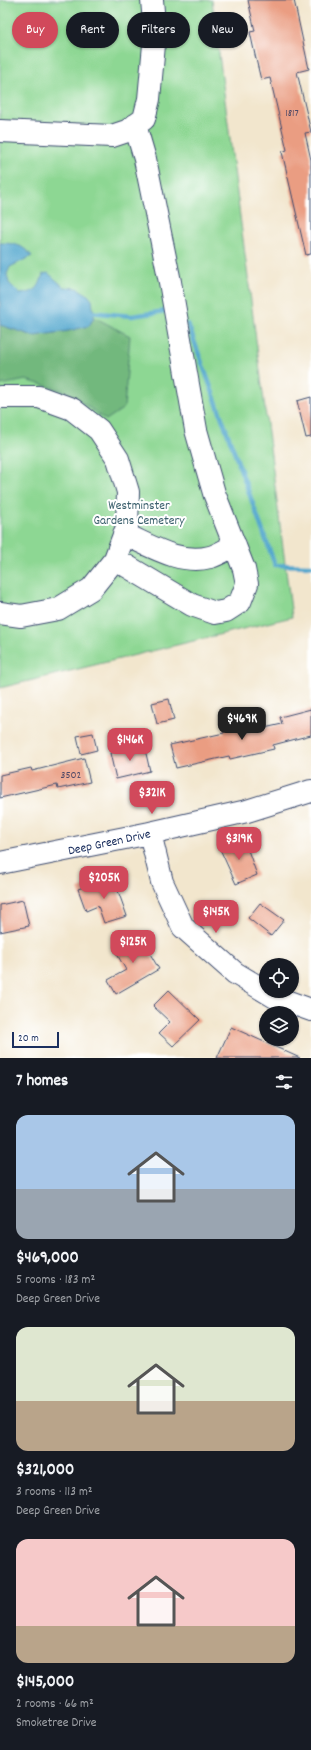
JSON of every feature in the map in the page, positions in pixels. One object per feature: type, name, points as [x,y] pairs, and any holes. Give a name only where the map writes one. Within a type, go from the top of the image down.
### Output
[{"type":"street","points":[[0,131],[112,136],[127,131],[144,118],[150,99],[155,34],[152,0]]},
{"type":"street","points":[[115,559],[192,605],[215,613],[226,611],[240,602],[247,584],[244,569],[214,493],[196,430],[170,282],[145,159],[135,125]]},
{"type":"street","points":[[0,397],[39,397],[72,409],[99,430],[118,459],[128,492],[127,527],[115,559],[91,589],[58,609],[21,616],[0,613]]},
{"type":"street","points":[[124,534],[169,554],[192,560],[211,557],[235,545]]},
{"type":"street","name":"Deep Green Drive","points":[[0,863],[150,833],[247,811],[311,791]]},
{"type":"street","points":[[150,833],[162,882],[184,927],[235,973],[275,997],[311,1010]]},
{"type":"green space","name":"Westminster Gardens Cemetery","points":[[0,0],[212,0],[214,12],[198,12],[198,48],[218,48],[292,617],[0,688]]},
{"type":"green space","points":[[94,317],[130,336],[124,408],[106,420],[68,392],[26,380],[0,385],[0,325],[34,336],[89,326]]},
{"type":"water","points":[[0,243],[18,245],[32,256],[10,267],[7,274],[9,283],[20,294],[36,289],[43,274],[48,273],[64,287],[77,288],[87,294],[92,300],[94,317],[89,326],[34,336],[0,325]]},
{"type":"building","points":[[248,0],[294,0],[309,69],[297,72],[311,132],[305,133],[311,160],[311,254],[306,255],[282,152],[287,150],[270,78],[261,80],[250,32],[255,31]]},
{"type":"building","points":[[311,397],[311,437],[306,438],[297,401]]},
{"type":"building","points":[[169,699],[174,720],[157,724],[152,703]]},
{"type":"building","points":[[311,709],[311,735],[273,745],[274,749],[230,759],[229,756],[176,768],[170,745],[224,733],[223,728],[244,723],[247,732],[282,724],[280,717]]},
{"type":"building","points":[[93,733],[97,750],[81,754],[77,736]]},
{"type":"building","points":[[144,745],[150,771],[116,779],[110,753]]},
{"type":"building","points":[[84,758],[90,782],[58,789],[57,785],[0,798],[0,775],[31,768],[32,771]]},
{"type":"building","points":[[244,839],[257,875],[236,884],[220,849]]},
{"type":"building","points":[[113,877],[127,916],[104,923],[98,906],[86,911],[78,889]]},
{"type":"building","points":[[23,900],[29,926],[0,932],[0,905]]},
{"type":"building","points":[[260,903],[284,920],[271,936],[248,918]]},
{"type":"building","points":[[139,935],[159,969],[116,994],[108,980],[126,970],[114,949]]},
{"type":"building","points":[[169,990],[200,1020],[173,1046],[159,1033],[170,1022],[153,1006]]},
{"type":"building","points":[[231,1027],[259,1040],[259,1046],[273,1046],[300,1058],[217,1058]]},
{"type":"waterway","points":[[88,312],[132,316],[166,311]]},
{"type":"waterway","points":[[188,324],[275,565],[311,566]]}]
